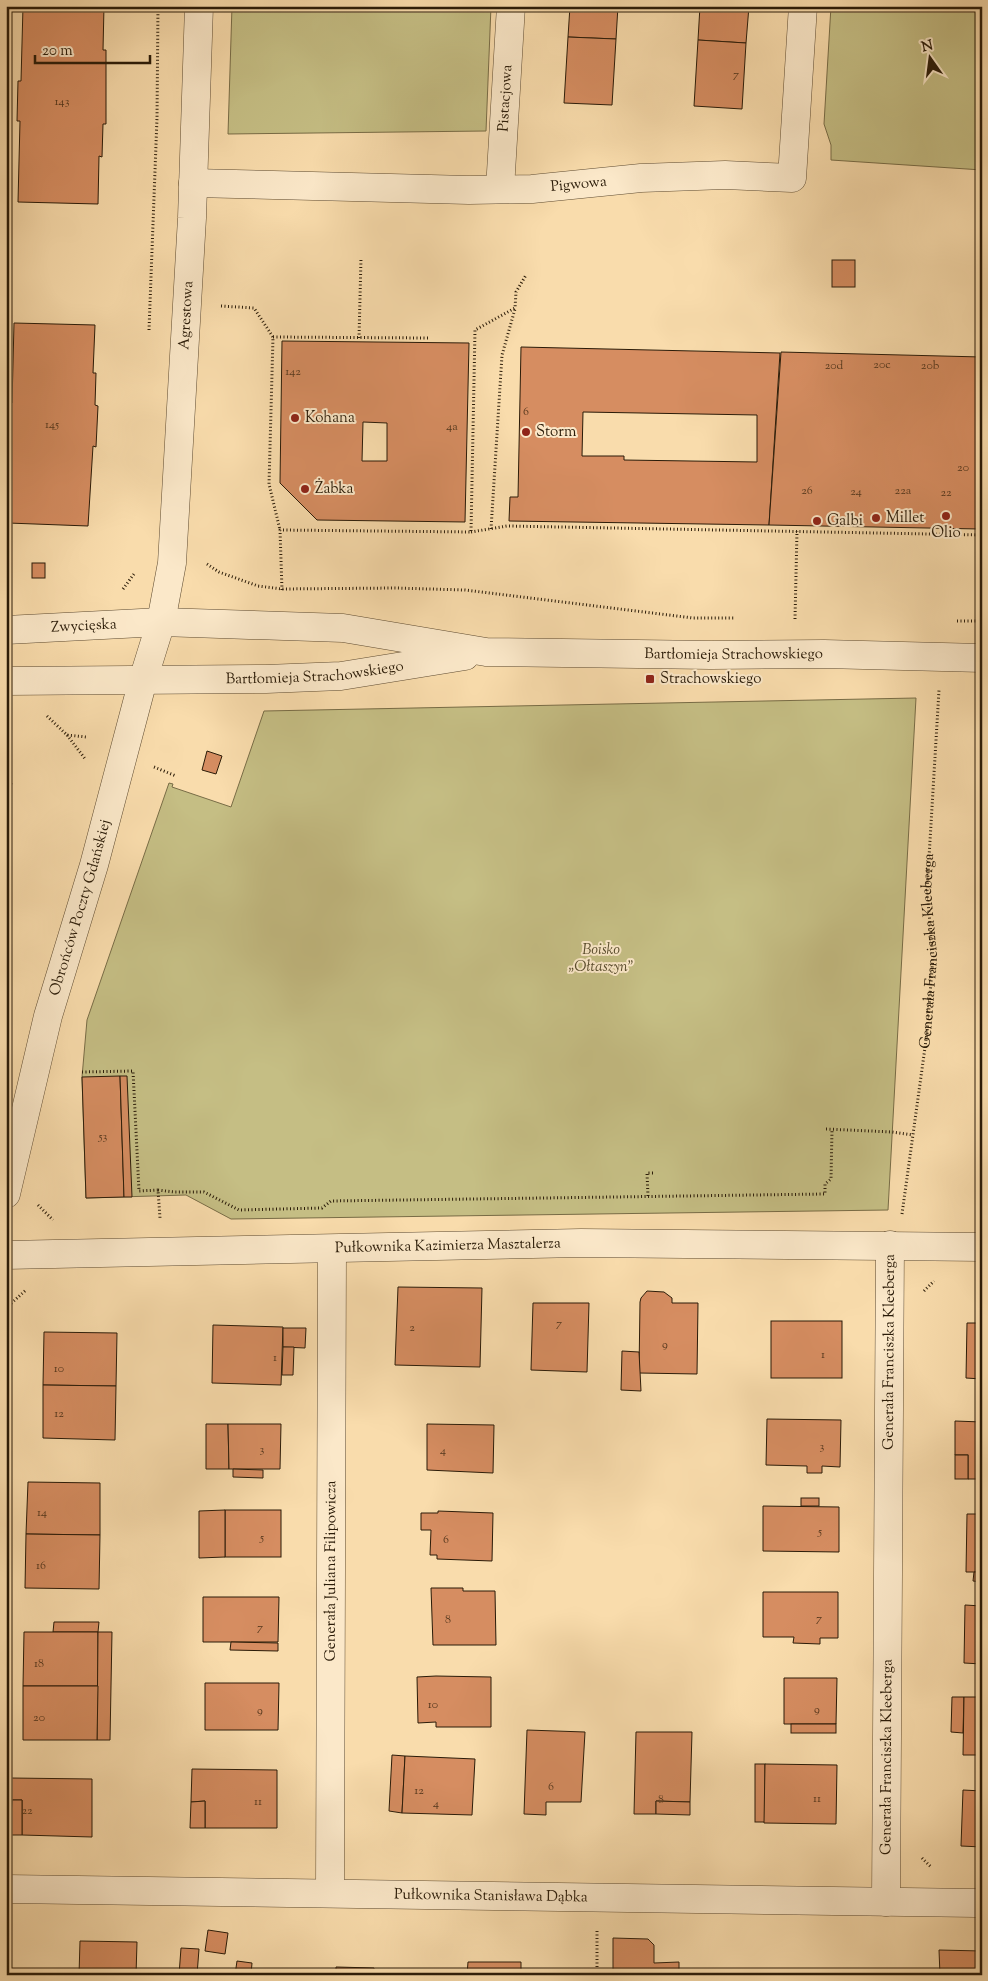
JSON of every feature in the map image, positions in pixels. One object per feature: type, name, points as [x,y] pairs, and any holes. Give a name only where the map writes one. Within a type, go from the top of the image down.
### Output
[{"type":"street","name":"Agrestowa","points":[[161,622],[173,550],[193,183],[199,6]]},
{"type":"street","name":"Pistacjowa","points":[[500,189],[511,6]]},
{"type":"street","name":"Pigwowa","points":[[193,183],[532,189],[642,178],[725,175],[792,178],[803,6]]},
{"type":"street","name":"Zwycięska","points":[[6,630],[161,622]]},
{"type":"street","name":"Bartłomieja Strachowskiego","points":[[161,622],[343,628],[486,652],[712,655],[824,654],[982,658]]},
{"type":"street","name":"Obrońców Poczty Gdańskiej","points":[[6,1194],[48,1016],[94,866],[143,680],[161,622]]},
{"type":"street","name":"Bartłomieja Strachowskiego","points":[[143,680],[341,676],[486,652]]},
{"type":"street","points":[[6,681],[143,680]]},
{"type":"street","name":"Pułkownika Kazimierza Masztalerza","points":[[6,1255],[581,1243],[982,1247]]},
{"type":"street","name":"Generała Franciszka Kleeberga","points":[[886,1902],[890,1245]]},
{"type":"street","name":"Generała Juliana Filipowicza","points":[[330,1893],[332,1249]]},
{"type":"street","name":"Pułkownika Stanisława Dąbka","points":[[6,1889],[976,1903]]},
{"type":"path","points":[[148,335],[157,118],[158,6]]},
{"type":"path","points":[[359,338],[361,258]]},
{"type":"path","points":[[491,528],[502,355],[515,308],[516,292],[526,275]]},
{"type":"path","points":[[219,306],[254,308],[273,337],[269,484],[280,530],[283,598]]},
{"type":"path","points":[[471,532],[475,330],[515,308]]},
{"type":"path","points":[[273,337],[428,338]]},
{"type":"path","points":[[280,530],[471,532],[506,526],[982,534]]},
{"type":"path","points":[[795,619],[797,531]]},
{"type":"path","points":[[206,563],[218,572],[258,586],[282,589],[395,588],[465,590],[694,618],[740,618]]},
{"type":"path","points":[[785,619],[804,619]]},
{"type":"path","points":[[952,620],[982,621]]},
{"type":"path","name":"Generała Franciszka Kleeberga","points":[[890,1245],[902,1214],[926,1033],[933,957],[927,891],[942,657]]},
{"type":"path","points":[[45,714],[67,736],[86,737]]},
{"type":"path","points":[[153,767],[176,776]]},
{"type":"path","points":[[82,1072],[133,1071],[139,1191],[204,1192],[239,1210],[322,1208],[331,1201],[825,1194],[825,1184],[832,1179],[832,1130]]},
{"type":"path","points":[[826,1129],[892,1132],[913,1135]]},
{"type":"path","points":[[648,1196],[646,1172],[654,1173]]},
{"type":"path","points":[[158,1190],[162,1252]]},
{"type":"path","points":[[6,1308],[29,1288]]},
{"type":"green space","points":[[232,6],[491,6],[486,131],[228,134]]},
{"type":"green space","points":[[831,6],[982,6],[982,170],[831,160],[831,145],[824,124]]},
{"type":"green space","name":"Boisko „Ołtaszyn”","points":[[916,698],[888,1210],[231,1219],[186,1195],[86,1198],[82,1077],[87,1020],[169,783],[173,784],[172,787],[231,807],[264,711]]},
{"type":"building","points":[[23,6],[104,6],[103,50],[106,50],[106,124],[103,124],[102,157],[99,156],[98,204],[18,202],[20,121],[17,121],[18,81],[21,81]]},
{"type":"building","points":[[570,6],[618,6],[616,39],[568,37]]},
{"type":"building","points":[[700,6],[749,6],[746,43],[698,40]]},
{"type":"building","points":[[568,37],[616,39],[612,105],[564,103]]},
{"type":"building","points":[[698,40],[746,43],[742,109],[694,106]]},
{"type":"building","points":[[832,260],[855,260],[855,287],[832,287]]},
{"type":"building","points":[[14,323],[95,325],[93,373],[96,373],[95,405],[98,406],[96,447],[93,446],[88,526],[8,523],[10,444],[7,444],[9,403],[12,403]]},
{"type":"building","points":[[282,341],[469,343],[465,522],[317,520],[280,483]],"holes":[[[363,422],[387,423],[387,461],[362,461]]]},
{"type":"building","points":[[521,347],[780,353],[769,525],[509,521],[510,497],[518,497]],"holes":[[[583,412],[757,415],[757,462],[624,460],[624,456],[582,456]]]},
{"type":"building","points":[[781,352],[982,357],[980,529],[769,525]]},
{"type":"building","points":[[32,563],[45,563],[45,578],[32,578]]},
{"type":"building","points":[[207,751],[222,756],[216,774],[202,770]]},
{"type":"building","points":[[6,781],[12,783],[6,807]]},
{"type":"building","points":[[120,1076],[124,1197],[86,1198],[82,1077]]},
{"type":"building","points":[[120,1076],[127,1076],[132,1197],[124,1197]]},
{"type":"building","points":[[398,1287],[482,1288],[480,1367],[395,1365]]},
{"type":"building","points":[[647,1291],[664,1292],[672,1298],[672,1303],[698,1303],[697,1374],[639,1373],[640,1302]]},
{"type":"building","points":[[533,1303],[589,1303],[587,1372],[531,1370]]},
{"type":"building","points":[[771,1321],[842,1321],[842,1378],[771,1378]]},
{"type":"building","points":[[967,1323],[982,1323],[982,1379],[966,1378]]},
{"type":"building","points":[[213,1325],[283,1327],[281,1385],[212,1383]]},
{"type":"building","points":[[283,1328],[306,1328],[305,1348],[283,1347]]},
{"type":"building","points":[[44,1332],[117,1333],[116,1386],[43,1385]]},
{"type":"building","points":[[283,1347],[294,1347],[293,1375],[282,1375]]},
{"type":"building","points":[[622,1351],[639,1352],[641,1391],[621,1390]]},
{"type":"building","points":[[43,1385],[116,1386],[115,1440],[43,1438]]},
{"type":"building","points":[[767,1419],[841,1420],[840,1467],[822,1466],[822,1473],[807,1473],[807,1466],[766,1465]]},
{"type":"building","points":[[955,1421],[982,1422],[982,1479],[968,1479],[968,1455],[955,1455]]},
{"type":"building","points":[[206,1424],[228,1424],[229,1469],[206,1469]]},
{"type":"building","points":[[228,1424],[281,1424],[280,1469],[229,1469]]},
{"type":"building","points":[[427,1424],[494,1425],[493,1473],[427,1470]]},
{"type":"building","points":[[955,1455],[968,1455],[968,1479],[955,1479]]},
{"type":"building","points":[[233,1469],[263,1470],[263,1478],[233,1477]]},
{"type":"building","points":[[28,1482],[100,1483],[100,1535],[26,1534]]},
{"type":"building","points":[[801,1498],[819,1498],[819,1506],[801,1506]]},
{"type":"building","points":[[763,1506],[839,1507],[839,1552],[763,1551]]},
{"type":"building","points":[[225,1510],[281,1510],[281,1557],[225,1557]]},
{"type":"building","points":[[225,1510],[225,1557],[199,1558],[199,1511]]},
{"type":"building","points":[[438,1511],[493,1513],[492,1561],[437,1559],[437,1555],[430,1555],[431,1530],[421,1530],[421,1513],[438,1513]]},
{"type":"building","points":[[967,1514],[982,1514],[982,1572],[966,1572]]},
{"type":"building","points":[[26,1534],[100,1535],[99,1589],[25,1588]]},
{"type":"building","points":[[974,1572],[982,1572],[982,1582],[973,1581]]},
{"type":"building","points":[[431,1588],[495,1591],[496,1645],[433,1645]]},
{"type":"building","points":[[763,1592],[838,1592],[838,1638],[820,1638],[820,1644],[793,1643],[794,1637],[763,1637]]},
{"type":"building","points":[[203,1597],[279,1597],[278,1642],[203,1642]]},
{"type":"building","points":[[965,1605],[982,1606],[982,1664],[964,1663]]},
{"type":"building","points":[[54,1622],[99,1622],[98,1632],[53,1632]]},
{"type":"building","points":[[24,1632],[98,1632],[98,1686],[23,1686]]},
{"type":"building","points":[[98,1632],[112,1632],[110,1740],[97,1740]]},
{"type":"building","points":[[231,1642],[278,1643],[278,1651],[230,1650]]},
{"type":"building","points":[[417,1677],[491,1677],[491,1727],[436,1727],[436,1722],[418,1723]]},
{"type":"building","points":[[784,1678],[837,1678],[836,1724],[784,1724]]},
{"type":"building","points":[[205,1683],[279,1683],[278,1730],[205,1730]]},
{"type":"building","points":[[23,1686],[98,1686],[97,1740],[23,1740]]},
{"type":"building","points":[[952,1697],[964,1697],[963,1733],[951,1732]]},
{"type":"building","points":[[964,1697],[982,1697],[982,1755],[963,1755]]},
{"type":"building","points":[[791,1724],[836,1724],[836,1733],[791,1733]]},
{"type":"building","points":[[527,1730],[585,1732],[581,1802],[546,1802],[546,1815],[524,1814]]},
{"type":"building","points":[[636,1732],[692,1732],[690,1802],[656,1801],[656,1814],[634,1814]]},
{"type":"building","points":[[392,1755],[405,1756],[402,1813],[389,1811]]},
{"type":"building","points":[[405,1756],[475,1759],[472,1815],[402,1813]]},
{"type":"building","points":[[755,1764],[765,1764],[765,1822],[755,1822]]},
{"type":"building","points":[[765,1764],[837,1765],[836,1824],[764,1823]]},
{"type":"building","points":[[192,1769],[277,1770],[277,1828],[205,1828],[205,1801],[191,1802]]},
{"type":"building","points":[[11,1778],[92,1779],[92,1837],[22,1835],[22,1800],[11,1800]]},
{"type":"building","points":[[963,1790],[982,1791],[982,1847],[961,1846]]},
{"type":"building","points":[[12,1800],[22,1800],[22,1835],[10,1835]]},
{"type":"building","points":[[205,1801],[205,1828],[190,1828],[191,1802]]},
{"type":"building","points":[[656,1801],[690,1802],[690,1815],[656,1814]]},
{"type":"building","points":[[208,1930],[228,1933],[225,1954],[205,1951]]},
{"type":"building","points":[[613,1938],[648,1939],[654,1945],[654,1963],[679,1962],[679,1975],[613,1975]]},
{"type":"building","points":[[80,1941],[137,1942],[136,1975],[79,1975]]},
{"type":"building","points":[[181,1948],[199,1949],[197,1975],[179,1975]]},
{"type":"building","points":[[939,1950],[982,1951],[982,1975],[940,1975]]},
{"type":"building","points":[[237,1961],[252,1963],[251,1975],[235,1975]]},
{"type":"building","points":[[468,1962],[521,1962],[521,1970],[542,1971],[542,1975],[467,1975]]},
{"type":"building","points":[[336,1967],[374,1968],[374,1975],[336,1975]]},
{"type":"place","name":"Kohana","points":[[295,418]]},
{"type":"place","name":"Storm","points":[[526,432]]},
{"type":"place","name":"Żabka","points":[[305,489]]},
{"type":"place","name":"Olio","points":[[946,516]]},
{"type":"place","name":"Millet","points":[[876,518]]},
{"type":"place","name":"Galbi","points":[[817,521]]},
{"type":"place","name":"Strachowskiego","points":[[650,679]]}]
